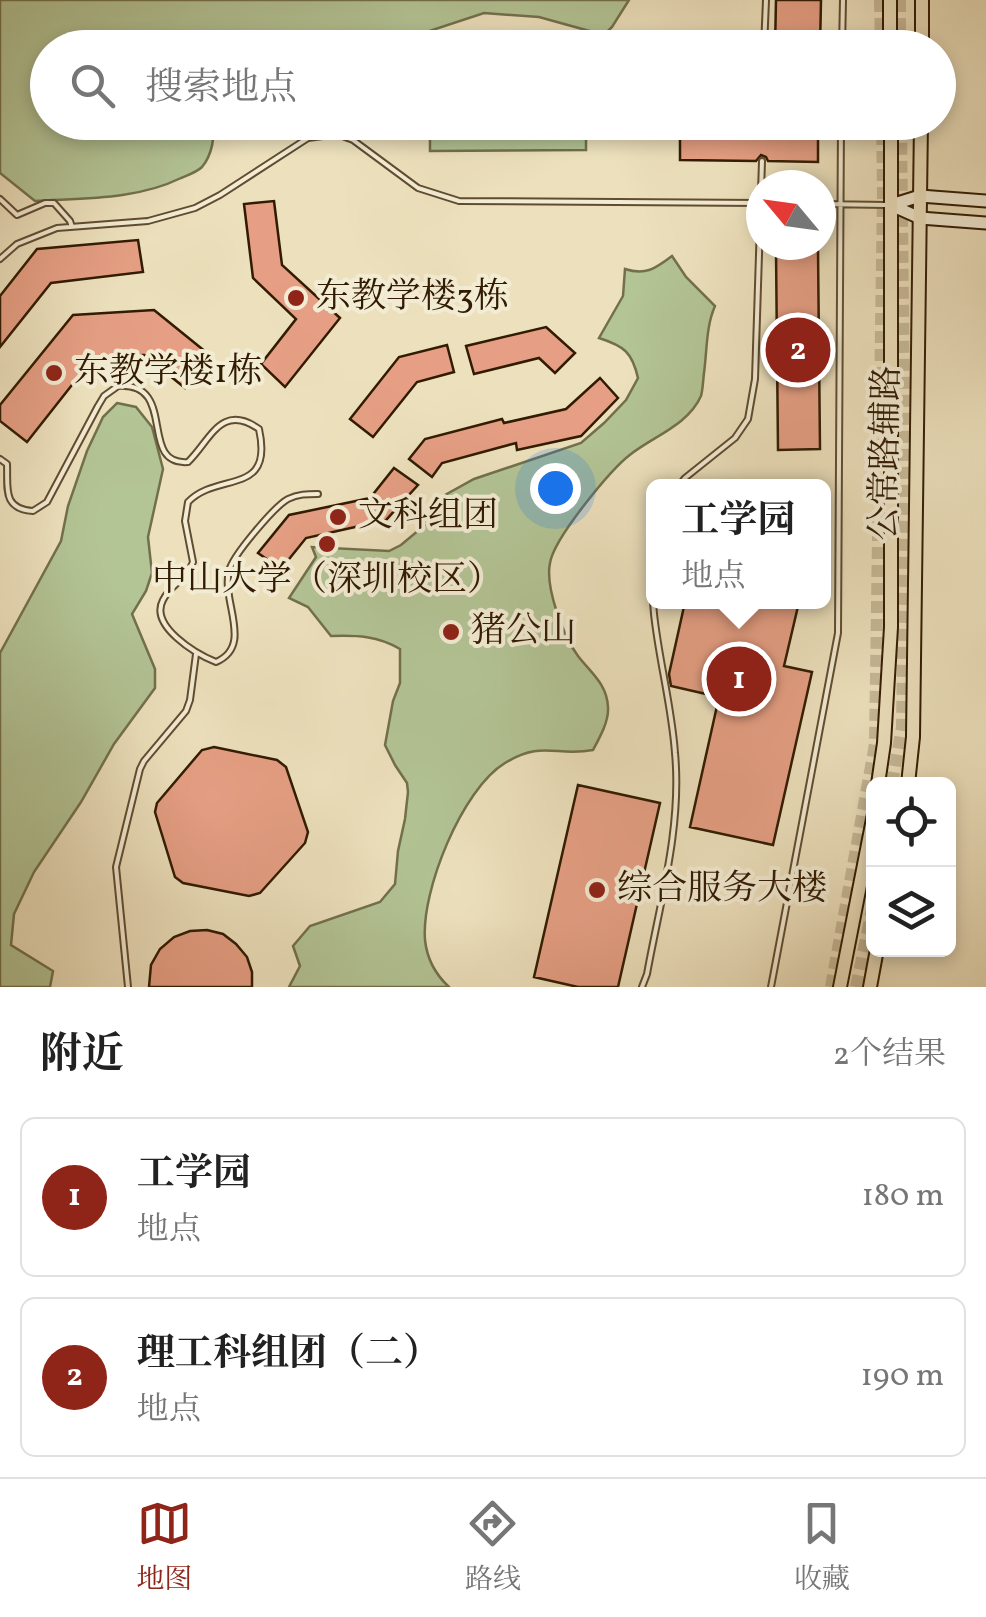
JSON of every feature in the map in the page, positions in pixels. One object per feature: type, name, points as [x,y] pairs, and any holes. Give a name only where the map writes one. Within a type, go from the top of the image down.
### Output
[{"type":"main road","points":[[890,0],[890,30]]},
{"type":"main road","points":[[922,0],[922,30]]},
{"type":"main road","name":"公常路辅路","points":[[879,777],[892,627],[890,140]]},
{"type":"main road","name":"公常路辅路","points":[[909,777],[913,737],[921,140]]},
{"type":"main road","points":[[891,205],[920,196],[986,201]]},
{"type":"main road","points":[[891,205],[920,218],[986,222]]},
{"type":"main road","points":[[840,987],[866,855]]},
{"type":"main road","points":[[870,987],[876,957]]},
{"type":"lane","points":[[765,30],[766,0]]},
{"type":"lane","points":[[842,30],[843,0]]},
{"type":"lane","points":[[0,259],[16,244],[57,228],[148,221],[196,208],[305,140]]},
{"type":"lane","points":[[353,140],[418,188],[459,202],[746,202]]},
{"type":"lane","points":[[771,987],[838,633],[841,140]]},
{"type":"lane","points":[[762,161],[762,170]]},
{"type":"lane","points":[[0,199],[16,215],[54,203],[72,227]]},
{"type":"lane","points":[[836,204],[891,205]]},
{"type":"lane","points":[[684,479],[735,438],[748,419],[755,379],[758,260]]},
{"type":"lane","points":[[0,459],[7,464],[8,498],[15,506],[33,511],[42,506],[98,406],[118,386],[138,388],[150,398],[164,450],[169,459],[178,463],[188,462],[212,430],[226,422],[249,422],[258,430],[263,447],[256,469],[231,484],[205,489],[188,502],[185,512],[193,562],[160,604],[165,625],[196,654],[216,662],[226,658],[236,638],[227,575],[237,553],[284,500],[318,494]]},
{"type":"lane","points":[[642,987],[676,812],[676,755],[654,609]]},
{"type":"lane","points":[[128,987],[116,867],[140,770],[186,711],[196,654]]},
{"type":"green space","points":[[0,0],[629,0],[609,30],[586,30],[539,17],[484,13],[432,30],[30,30],[30,140],[213,140],[202,167],[192,173],[164,185],[110,197],[35,201],[0,173]]},
{"type":"green space","points":[[430,140],[586,140],[586,150],[430,151]]},
{"type":"green space","points":[[672,256],[686,277],[715,306],[708,330],[701,396],[688,415],[631,454],[610,474],[572,521],[550,563],[550,585],[561,624],[607,699],[607,718],[593,750],[539,751],[518,756],[489,776],[460,818],[437,869],[426,919],[425,940],[430,960],[449,987],[289,987],[300,966],[293,946],[310,926],[380,902],[395,884],[408,792],[407,783],[385,745],[400,683],[400,649],[367,637],[331,636],[308,607],[289,598],[316,557],[312,547],[389,551],[425,525],[436,502],[445,495],[474,479],[581,443],[626,400],[638,378],[626,351],[599,338],[623,296],[625,269],[650,270]]},
{"type":"green space","points":[[117,403],[136,407],[152,427],[163,469],[148,537],[152,573],[132,614],[155,669],[155,688],[114,744],[34,872],[14,914],[11,945],[53,971],[50,987],[0,987],[0,653],[61,541],[87,451],[103,417]]},
{"type":"building","points":[[776,0],[821,0],[820,30],[775,30]]},
{"type":"building","points":[[680,140],[818,140],[818,162],[768,161],[761,155],[756,161],[680,160]]},
{"type":"building","name":"东教学楼3栋","points":[[274,201],[282,265],[340,318],[285,387],[261,364],[296,319],[253,278],[244,204]]},
{"type":"building","points":[[138,240],[143,272],[51,283],[0,347],[0,296],[37,249]]},
{"type":"building","points":[[776,260],[818,260],[820,449],[778,450]]},
{"type":"building","name":"东教学楼1栋","points":[[154,310],[212,357],[185,388],[144,355],[94,357],[27,442],[0,421],[0,405],[73,315]]},
{"type":"building","points":[[546,327],[575,353],[555,373],[539,358],[474,374],[466,346]]},
{"type":"building","name":"文科组团","points":[[447,345],[454,372],[417,382],[373,437],[350,419],[399,357]]},
{"type":"building","points":[[600,378],[618,398],[581,436],[517,450],[516,443],[442,463],[432,477],[409,459],[425,439],[502,419],[504,423],[566,409]]},
{"type":"building","name":"文科组团","points":[[394,468],[418,485],[386,520],[306,538],[281,569],[258,553],[289,515],[370,498]]},
{"type":"building","points":[[683,609],[797,609],[784,666],[812,672],[773,845],[690,827],[719,697],[671,686],[669,674]]},
{"type":"building","points":[[214,747],[277,760],[286,767],[308,832],[305,843],[260,893],[249,896],[183,883],[175,877],[155,812],[157,803],[202,750]]},
{"type":"building","name":"综合服务大楼","points":[[578,785],[660,803],[618,987],[578,987],[534,977]]},
{"type":"building","points":[[207,930],[223,934],[247,957],[252,987],[149,987],[151,965],[160,949],[174,937]]},
{"type":"tunnel","points":[[880,0],[881,30]]},
{"type":"tunnel","points":[[900,0],[900,30]]},
{"type":"tunnel","points":[[831,987],[875,744],[882,140]]},
{"type":"tunnel","points":[[893,777],[902,727],[905,500],[901,140]]},
{"type":"tunnel","points":[[856,987],[866,939]]},
{"type":"place","name":"东教学楼3栋","points":[[296,298]]},
{"type":"place","name":"理工科组团（二）","points":[[798,350]]},
{"type":"place","name":"东教学楼1栋","points":[[54,373]]},
{"type":"place","name":"文科组团","points":[[338,517]]},
{"type":"place","name":"中山大学（深圳校区）","points":[[327,544]]},
{"type":"place","name":"猪公山","points":[[451,632]]},
{"type":"place","name":"工学园","points":[[739,679]]},
{"type":"place","name":"综合服务大楼","points":[[597,890]]}]
